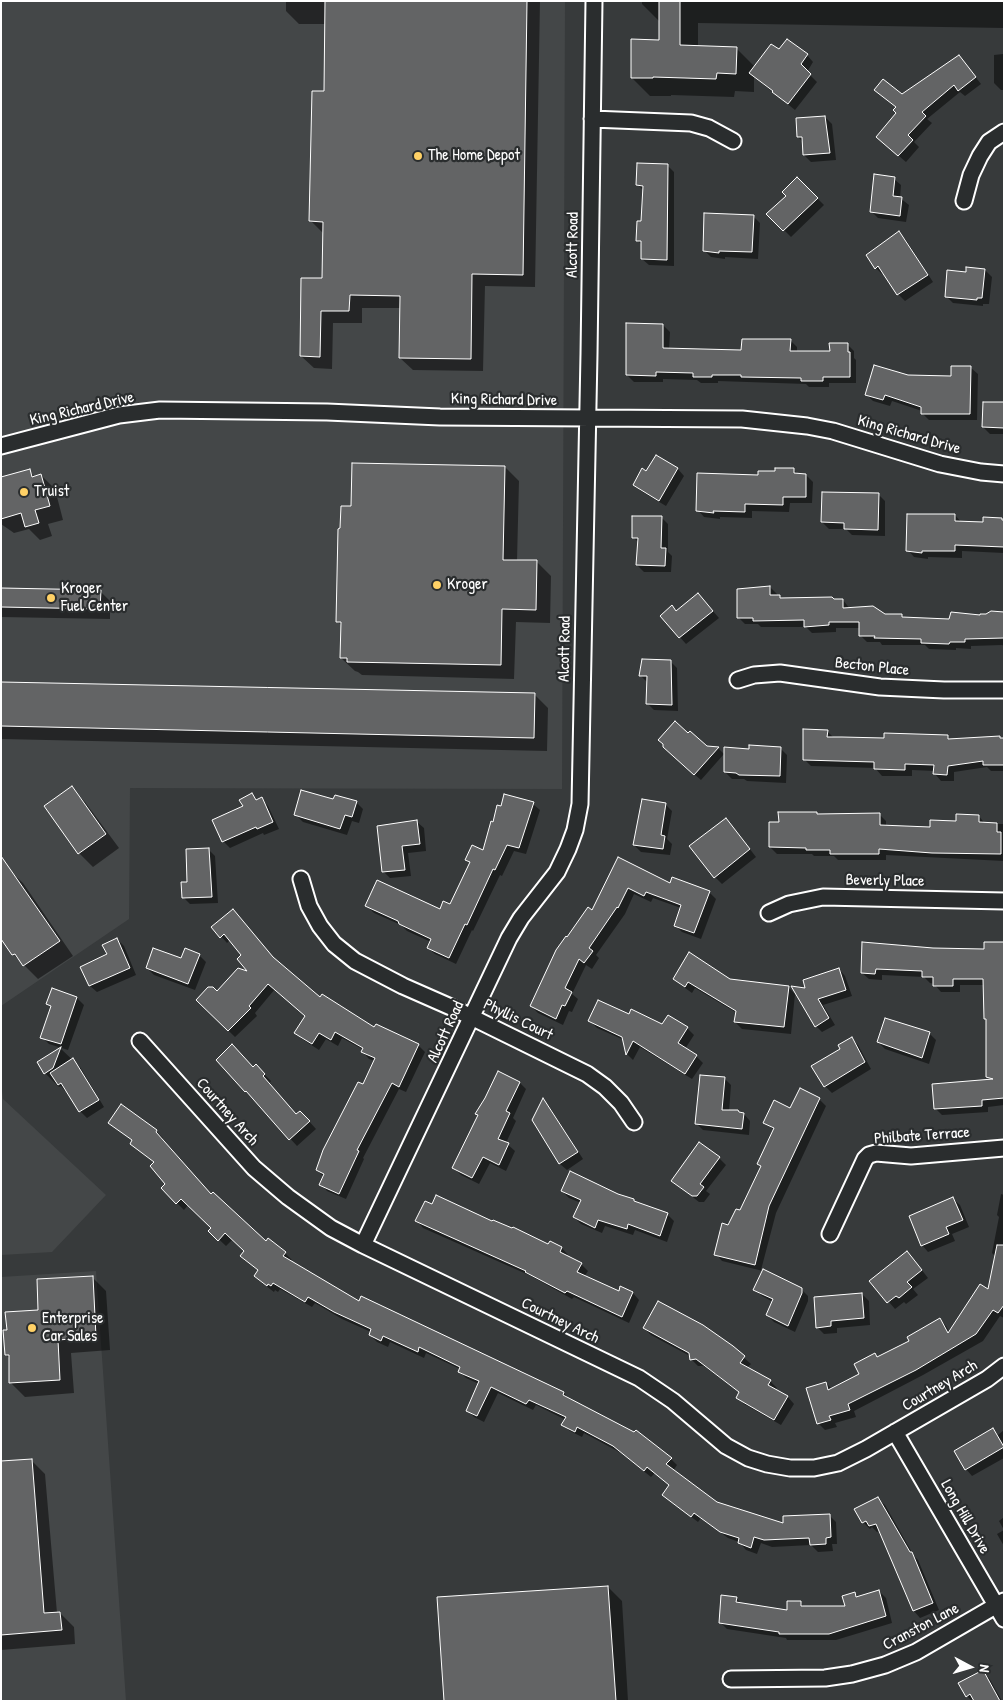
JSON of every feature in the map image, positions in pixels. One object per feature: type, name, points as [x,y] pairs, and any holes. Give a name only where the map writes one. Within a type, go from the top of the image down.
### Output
[{"type":"street","name":"Alcott Road","points":[[363,1245],[509,938],[521,918],[556,872],[568,849],[575,830],[580,804],[594,1]]},
{"type":"street","points":[[592,119],[691,124],[710,128],[733,141]]},
{"type":"street","points":[[964,201],[971,176],[980,156],[989,142],[1004,132]]},
{"type":"street","name":"King Richard Drive","points":[[1,446],[120,415],[160,410],[327,412],[440,417],[742,419],[807,426],[833,431],[940,464],[981,472],[1004,474]]},
{"type":"street","name":"Becton Place","points":[[738,680],[754,675],[780,673],[880,687],[1004,690]]},
{"type":"street","name":"Phyllis Court","points":[[301,879],[309,906],[320,926],[334,944],[355,961],[587,1074],[606,1087],[622,1103],[634,1122]]},
{"type":"street","name":"Beverly Place","points":[[769,913],[788,904],[823,897],[1004,901]]},
{"type":"street","name":"Courtney Arch","points":[[140,1041],[254,1168],[288,1197],[330,1228],[639,1378],[673,1401],[726,1446],[748,1458],[782,1467],[814,1468],[838,1463],[866,1449],[987,1379],[1004,1366]]},
{"type":"street","name":"Philbate Terrace","points":[[830,1234],[865,1159],[869,1156],[876,1153],[911,1156],[1004,1148]]},
{"type":"street","name":"Long Hill Drive","points":[[895,1432],[1001,1609]]},
{"type":"street","name":"Cranston Lane","points":[[731,1679],[825,1678],[852,1674],[884,1665],[916,1652],[1001,1609]]},
{"type":"shaded area","points":[[1,1],[565,1],[562,789],[130,788],[129,919],[1,1006]]},
{"type":"shaded area","points":[[1,1083],[3,1099],[106,1195],[52,1252],[1,1255]]},
{"type":"shaded area","points":[[96,1271],[126,1701],[1,1701],[1,1277]]},
{"type":"building","name":"The Home Depot","points":[[325,1],[527,1],[523,275],[472,274],[471,359],[399,358],[400,296],[350,295],[349,311],[321,311],[320,357],[300,356],[301,278],[322,278],[323,222],[309,221],[312,91],[324,91]]},
{"type":"building","points":[[659,1],[680,1],[680,45],[737,47],[736,74],[717,73],[716,79],[631,78],[631,39],[659,40]]},
{"type":"building","points":[[787,39],[808,54],[801,64],[811,74],[788,104],[749,73],[771,44],[779,49]]},
{"type":"building","points":[[959,55],[976,77],[958,91],[954,85],[922,112],[926,116],[908,135],[913,140],[898,156],[876,137],[896,113],[893,110],[896,107],[874,90],[883,79],[902,94]]},
{"type":"building","points":[[825,116],[830,153],[803,155],[802,137],[797,137],[796,118]]},
{"type":"building","points":[[637,163],[668,164],[667,260],[641,259],[641,241],[636,241],[637,221],[641,221],[643,186],[636,185]]},
{"type":"building","points":[[874,174],[895,177],[893,196],[902,197],[900,216],[870,212]]},
{"type":"building","points":[[797,177],[818,198],[783,231],[766,214],[786,196],[782,192]]},
{"type":"building","points":[[704,213],[754,215],[752,252],[719,251],[719,253],[703,251]]},
{"type":"building","points":[[899,231],[928,275],[897,295],[878,266],[875,269],[866,255]]},
{"type":"building","points":[[966,267],[985,269],[982,298],[977,298],[977,300],[945,297],[947,270],[966,272]]},
{"type":"building","points":[[626,323],[663,324],[663,348],[741,350],[742,339],[791,339],[790,351],[830,351],[829,343],[848,343],[850,377],[823,377],[823,381],[801,381],[801,378],[741,377],[741,375],[693,377],[693,373],[656,372],[656,376],[626,375]]},
{"type":"building","points":[[874,365],[908,375],[951,376],[951,366],[971,366],[970,414],[921,414],[921,407],[885,395],[883,400],[865,395]]},
{"type":"building","points":[[983,402],[1004,402],[1004,428],[982,427]]},
{"type":"building","points":[[656,455],[678,468],[659,501],[633,485],[642,468],[646,471]]},
{"type":"building","name":"Kroger","points":[[352,463],[505,466],[503,560],[537,560],[536,610],[502,609],[501,665],[347,662],[347,658],[340,658],[341,622],[336,622],[338,529],[340,528],[341,506],[351,506]]},
{"type":"building","points":[[775,468],[794,468],[794,473],[806,474],[806,497],[783,497],[783,505],[745,504],[745,512],[713,511],[714,513],[696,511],[697,473],[758,475],[758,471],[775,471]]},
{"type":"building","name":"Truist","points":[[30,469],[32,477],[41,474],[50,506],[35,510],[39,523],[25,527],[21,513],[1,519],[1,477]]},
{"type":"building","points":[[822,492],[879,493],[878,530],[844,529],[844,523],[821,522]]},
{"type":"building","points":[[907,514],[955,514],[955,521],[983,522],[983,517],[1002,518],[1004,520],[1004,547],[955,545],[955,551],[922,551],[922,553],[906,551]]},
{"type":"building","points":[[632,516],[662,516],[661,548],[666,548],[665,566],[636,565],[638,538],[632,538]]},
{"type":"building","points":[[770,586],[770,595],[780,595],[780,598],[832,597],[834,599],[843,599],[843,608],[873,606],[885,614],[902,614],[902,617],[949,619],[951,612],[980,615],[991,611],[1004,612],[1004,638],[965,639],[965,642],[950,642],[949,644],[921,643],[921,639],[859,636],[859,622],[829,622],[829,625],[804,627],[804,620],[753,621],[753,618],[737,618],[737,589]]},
{"type":"building","name":"Kroger Fuel Center","points":[[1,588],[101,590],[100,609],[1,607]]},
{"type":"building","points":[[698,593],[713,611],[679,638],[660,616],[672,605],[676,611]]},
{"type":"building","points":[[642,659],[671,660],[672,705],[646,704],[647,676],[639,676]]},
{"type":"building","points":[[1,682],[535,693],[534,738],[1,726]]},
{"type":"building","points":[[675,721],[707,746],[719,747],[694,775],[663,747],[663,744],[658,740]]},
{"type":"building","points":[[803,729],[828,730],[827,737],[884,738],[884,733],[948,735],[948,739],[1000,736],[1000,738],[1004,738],[1004,765],[983,765],[983,761],[948,766],[947,775],[933,774],[934,765],[905,764],[905,770],[874,769],[874,762],[803,760]]},
{"type":"building","points":[[749,745],[781,747],[780,776],[739,775],[724,772],[724,747],[749,749]]},
{"type":"building","points":[[72,786],[106,834],[78,854],[44,806]]},
{"type":"building","points":[[301,790],[333,799],[335,795],[357,801],[352,817],[345,815],[340,829],[294,815]]},
{"type":"building","points":[[252,793],[256,800],[262,797],[273,822],[257,829],[256,827],[222,842],[212,820],[243,806],[239,800]]},
{"type":"building","points":[[504,794],[534,802],[519,848],[507,845],[449,958],[427,948],[431,939],[365,906],[377,880],[440,909],[443,901],[450,904],[470,862],[465,860],[472,845],[483,850],[497,805],[501,806]]},
{"type":"building","points":[[642,799],[666,803],[661,835],[665,836],[663,849],[633,845]]},
{"type":"building","points":[[778,812],[817,812],[817,814],[880,813],[880,825],[930,827],[930,820],[956,821],[956,814],[979,815],[979,822],[997,823],[997,832],[1001,832],[1001,854],[932,853],[879,849],[879,854],[830,854],[830,850],[769,847],[769,822],[779,822]]},
{"type":"building","points":[[726,818],[750,849],[714,878],[689,846]]},
{"type":"building","points":[[417,820],[420,844],[402,846],[405,870],[382,872],[377,826]]},
{"type":"building","points":[[209,848],[212,897],[182,898],[181,882],[187,882],[186,849]]},
{"type":"building","points":[[1,856],[60,941],[23,966],[15,954],[12,955],[1,939]]},
{"type":"building","points":[[618,857],[670,883],[672,877],[710,891],[694,933],[674,926],[681,905],[646,892],[644,896],[628,888],[618,908],[589,948],[593,951],[584,963],[579,959],[565,988],[572,992],[565,1006],[562,1005],[556,1019],[530,1006],[556,950],[588,907],[592,910]]},
{"type":"building","points":[[233,909],[273,957],[320,997],[322,994],[374,1027],[376,1024],[419,1044],[399,1087],[392,1083],[357,1150],[359,1151],[339,1194],[319,1185],[324,1174],[316,1170],[323,1150],[358,1082],[363,1084],[375,1058],[361,1052],[363,1048],[335,1032],[331,1040],[319,1033],[312,1044],[294,1033],[305,1016],[268,984],[249,1006],[251,1008],[228,1031],[196,1000],[208,987],[213,987],[217,991],[238,968],[247,971],[237,959],[241,955],[224,934],[220,938],[211,927]]},
{"type":"building","points":[[117,938],[130,968],[89,986],[80,967],[107,954],[102,945]]},
{"type":"building","points":[[862,942],[933,948],[984,949],[984,942],[1004,942],[1004,1098],[982,1100],[982,1106],[934,1109],[932,1084],[993,1079],[986,1077],[986,1019],[984,1019],[983,979],[953,979],[953,986],[933,986],[933,977],[922,977],[922,971],[876,969],[875,974],[861,973]]},
{"type":"building","points":[[153,948],[181,958],[185,948],[200,954],[188,984],[146,968]]},
{"type":"building","points":[[689,952],[730,979],[789,986],[784,1027],[734,1022],[736,1011],[688,982],[685,987],[673,979]]},
{"type":"building","points":[[839,968],[846,990],[818,999],[829,1018],[815,1027],[791,986],[805,988],[803,980]]},
{"type":"building","points":[[52,988],[77,997],[61,1044],[40,1038],[51,1006],[46,1004]]},
{"type":"building","points":[[598,1000],[629,1014],[631,1009],[662,1024],[668,1015],[688,1027],[678,1043],[697,1055],[685,1074],[633,1041],[626,1055],[622,1037],[588,1021]]},
{"type":"building","points":[[885,1018],[930,1032],[922,1058],[877,1042]]},
{"type":"building","points":[[852,1037],[865,1062],[824,1087],[811,1066],[840,1049],[838,1045]]},
{"type":"building","points":[[232,1044],[253,1067],[256,1064],[265,1074],[263,1076],[296,1114],[300,1111],[310,1121],[289,1140],[216,1060]]},
{"type":"building","points":[[61,1047],[53,1068],[44,1074],[37,1062]]},
{"type":"building","points":[[73,1058],[99,1100],[79,1112],[61,1083],[58,1085],[50,1073]]},
{"type":"building","points":[[498,1071],[520,1082],[506,1111],[510,1113],[498,1139],[509,1143],[499,1165],[483,1157],[472,1178],[452,1168],[478,1115],[475,1114]]},
{"type":"building","points":[[700,1075],[725,1077],[722,1110],[738,1110],[744,1113],[742,1129],[695,1124]]},
{"type":"building","points":[[800,1088],[820,1098],[769,1206],[755,1265],[714,1255],[722,1223],[728,1225],[736,1209],[740,1210],[761,1166],[757,1164],[774,1128],[763,1123],[774,1100],[790,1108]]},
{"type":"building","points":[[543,1098],[578,1152],[559,1164],[532,1120]]},
{"type":"building","points":[[121,1104],[157,1130],[156,1132],[211,1194],[213,1192],[266,1241],[268,1238],[286,1252],[283,1256],[359,1301],[361,1296],[564,1392],[563,1395],[634,1432],[636,1430],[672,1458],[666,1464],[717,1502],[783,1523],[783,1516],[830,1514],[831,1537],[826,1538],[826,1544],[810,1545],[809,1538],[764,1540],[754,1537],[751,1548],[738,1543],[739,1538],[720,1532],[694,1513],[691,1517],[662,1495],[669,1485],[647,1467],[644,1471],[613,1446],[577,1427],[575,1432],[561,1425],[566,1417],[529,1400],[526,1404],[491,1387],[477,1416],[466,1411],[479,1381],[458,1372],[460,1367],[419,1347],[418,1352],[383,1336],[381,1341],[369,1335],[371,1329],[334,1312],[308,1297],[305,1302],[273,1283],[271,1286],[268,1284],[267,1286],[254,1276],[258,1270],[240,1256],[244,1251],[225,1233],[218,1241],[208,1231],[211,1228],[181,1199],[176,1204],[161,1188],[165,1184],[150,1166],[154,1162],[130,1144],[132,1140],[108,1123]]},
{"type":"building","points":[[699,1142],[720,1157],[700,1184],[704,1187],[697,1196],[692,1196],[671,1181]]},
{"type":"building","points":[[570,1171],[618,1194],[634,1199],[634,1201],[668,1213],[660,1236],[628,1224],[627,1229],[598,1220],[595,1228],[573,1217],[581,1200],[561,1191]]},
{"type":"building","points":[[436,1195],[492,1221],[513,1227],[548,1244],[550,1241],[562,1247],[560,1252],[582,1263],[577,1272],[619,1291],[620,1286],[633,1292],[622,1317],[567,1291],[565,1293],[526,1271],[415,1221],[425,1201],[432,1204]]},
{"type":"building","points":[[953,1197],[963,1220],[946,1227],[949,1234],[921,1246],[909,1216]]},
{"type":"building","points":[[997,1245],[1004,1245],[1004,1305],[998,1313],[993,1310],[976,1334],[916,1370],[848,1404],[850,1410],[829,1416],[831,1420],[817,1424],[806,1388],[826,1382],[828,1390],[859,1374],[854,1364],[875,1353],[877,1357],[909,1341],[907,1337],[940,1318],[948,1333],[980,1284],[988,1289]]},
{"type":"building","points":[[907,1251],[922,1270],[907,1282],[912,1287],[899,1298],[896,1296],[887,1303],[869,1281]]},
{"type":"building","points":[[763,1269],[802,1288],[802,1293],[788,1326],[766,1315],[773,1299],[753,1290]]},
{"type":"building","name":"Enterprise Car Sales","points":[[93,1276],[96,1337],[58,1340],[60,1380],[9,1383],[9,1355],[5,1355],[3,1330],[7,1330],[5,1312],[38,1310],[37,1279]]},
{"type":"building","points":[[862,1293],[864,1318],[831,1321],[831,1326],[816,1328],[814,1297]]},
{"type":"building","points":[[658,1301],[703,1325],[733,1346],[745,1356],[740,1363],[771,1380],[768,1385],[788,1396],[774,1420],[736,1398],[739,1392],[696,1359],[690,1360],[689,1353],[643,1328]]},
{"type":"building","points":[[993,1428],[1004,1447],[965,1470],[954,1451]]},
{"type":"building","points":[[32,1459],[44,1613],[60,1612],[62,1630],[1,1635],[1,1461]]},
{"type":"building","points":[[878,1497],[910,1552],[912,1552],[933,1603],[913,1611],[876,1524],[869,1526],[866,1521],[862,1523],[854,1509]]},
{"type":"building","points":[[608,1586],[616,1701],[444,1701],[437,1597]]},
{"type":"building","points":[[879,1590],[886,1616],[829,1634],[779,1634],[779,1632],[719,1623],[721,1595],[737,1597],[736,1602],[787,1610],[787,1601],[801,1601],[801,1606],[845,1606],[842,1596],[855,1592],[856,1597]]},
{"type":"building","points":[[983,1670],[1000,1701],[974,1701],[970,1694],[966,1697],[958,1683]]},
{"type":"place","name":"The Home Depot","points":[[418,156]]},
{"type":"place","name":"Truist","points":[[24,492]]},
{"type":"place","name":"Kroger","points":[[437,585]]},
{"type":"place","name":"Kroger Fuel Center","points":[[51,598]]},
{"type":"place","name":"Enterprise Car Sales","points":[[32,1328]]}]
